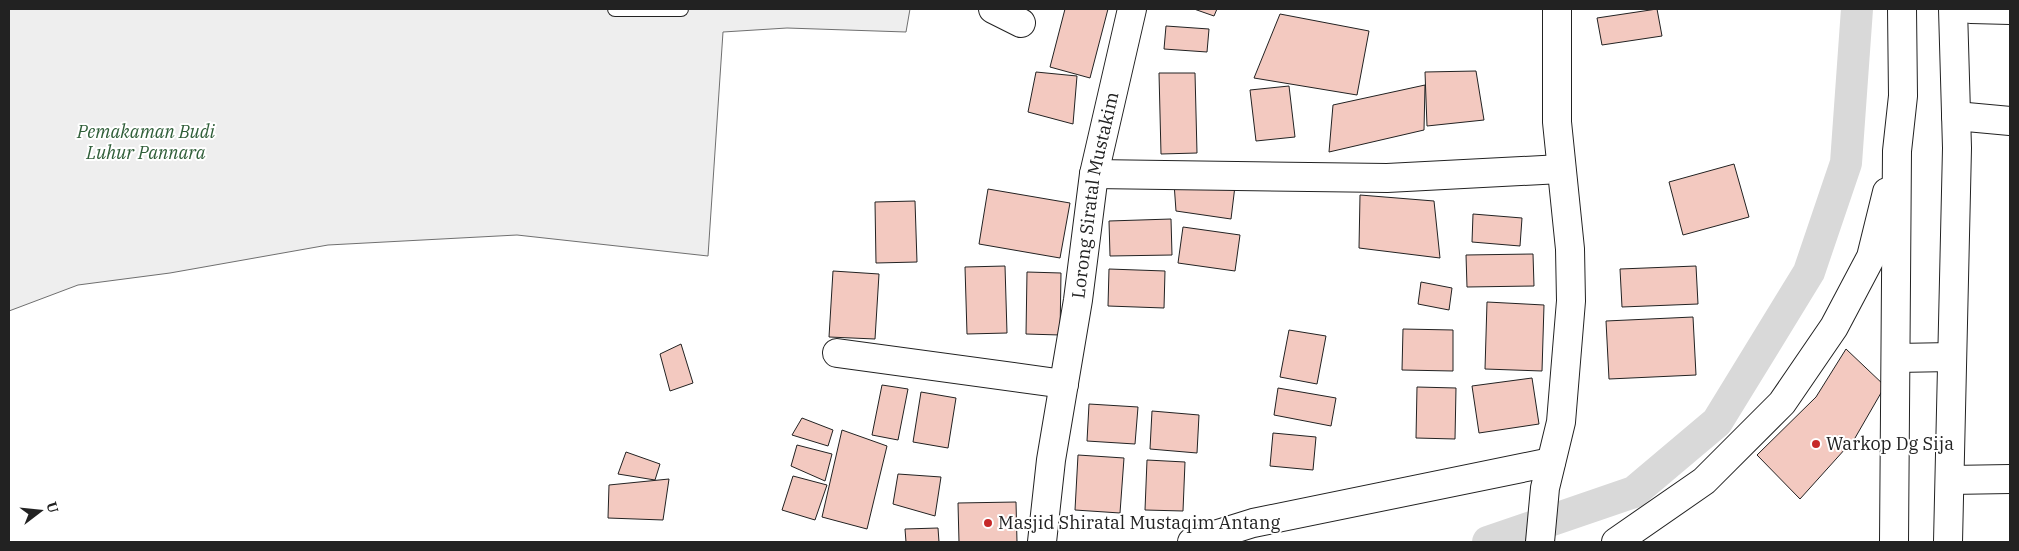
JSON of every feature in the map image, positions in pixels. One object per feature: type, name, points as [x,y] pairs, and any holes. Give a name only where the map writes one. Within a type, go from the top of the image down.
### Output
[{"type":"street","points":[[993,9],[1021,23]]},
{"type":"street","name":"Lorong Siratal Mustakim","points":[[1042,542],[1051,460],[1078,300],[1094,174],[1132,9]]},
{"type":"street","points":[[1540,542],[1545,488],[1561,422],[1571,301],[1570,248],[1557,122],[1557,9]]},
{"type":"street","points":[[1894,542],[1897,152],[1902,96],[1902,9]]},
{"type":"street","points":[[1948,542],[1956,116],[1953,9]]},
{"type":"street","points":[[1971,9],[2010,10]]},
{"type":"street","points":[[1956,116],[2010,121]]},
{"type":"street","points":[[1616,542],[1704,481],[1782,403],[1834,327],[1870,257],[1897,152]]},
{"type":"street","points":[[1094,174],[1387,178],[1561,169]]},
{"type":"street","points":[[837,353],[1064,384]]},
{"type":"street","points":[[1896,358],[1952,357]]},
{"type":"street","points":[[1192,542],[1253,523],[1551,462]]},
{"type":"street","points":[[1950,480],[2010,479]]},
{"type":"lane","points":[[615,9],[681,9]]},
{"type":"green space","name":"Pemakaman Budi Luhur Pannara","points":[[9,9],[910,9],[906,32],[787,28],[723,32],[708,256],[517,235],[328,245],[170,273],[78,285],[9,311]]},
{"type":"building","points":[[1065,9],[1108,9],[1090,78],[1050,67]]},
{"type":"building","points":[[1194,9],[1217,9],[1214,16]]},
{"type":"building","points":[[1657,9],[1662,36],[1602,45],[1597,18]]},
{"type":"building","points":[[1280,14],[1369,31],[1357,95],[1254,78]]},
{"type":"building","points":[[1166,26],[1209,29],[1207,52],[1164,49]]},
{"type":"building","points":[[1476,71],[1484,120],[1427,126],[1425,72]]},
{"type":"building","points":[[1036,72],[1077,76],[1073,124],[1028,112]]},
{"type":"building","points":[[1159,73],[1195,73],[1197,153],[1161,154]]},
{"type":"building","points":[[1425,85],[1424,130],[1329,152],[1333,105]]},
{"type":"building","points":[[1289,86],[1295,137],[1256,141],[1250,90]]},
{"type":"building","points":[[1734,164],[1749,217],[1683,235],[1669,182]]},
{"type":"building","points":[[1174,183],[1235,186],[1231,219],[1176,211]]},
{"type":"building","points":[[988,189],[1070,203],[1060,258],[979,244]]},
{"type":"building","points":[[1360,195],[1434,201],[1440,258],[1359,248]]},
{"type":"building","points":[[915,201],[917,262],[876,263],[875,202]]},
{"type":"building","points":[[1473,214],[1522,218],[1520,246],[1472,242]]},
{"type":"building","points":[[1171,219],[1172,255],[1110,256],[1109,221]]},
{"type":"building","points":[[1183,227],[1240,235],[1235,271],[1178,263]]},
{"type":"building","points":[[1533,254],[1534,286],[1467,287],[1466,255]]},
{"type":"building","points":[[1005,266],[1007,333],[967,334],[965,267]]},
{"type":"building","points":[[1696,266],[1698,304],[1622,307],[1620,269]]},
{"type":"building","points":[[1109,269],[1165,271],[1164,308],[1108,306]]},
{"type":"building","points":[[833,271],[879,274],[875,339],[829,337]]},
{"type":"building","points":[[1027,272],[1061,273],[1060,335],[1026,334]]},
{"type":"building","points":[[1421,282],[1452,288],[1449,310],[1418,304]]},
{"type":"building","points":[[1487,302],[1544,305],[1542,371],[1485,369]]},
{"type":"building","points":[[1693,317],[1696,375],[1609,379],[1606,321]]},
{"type":"building","points":[[1403,329],[1453,330],[1453,371],[1402,370]]},
{"type":"building","points":[[1289,330],[1326,336],[1317,384],[1280,377]]},
{"type":"building","points":[[681,344],[693,383],[670,391],[660,354]]},
{"type":"building","points":[[1846,349],[1885,386],[1855,438],[1800,499],[1757,455],[1816,397]]},
{"type":"building","points":[[1532,378],[1539,424],[1479,433],[1472,386]]},
{"type":"building","points":[[882,385],[908,389],[898,440],[872,435]]},
{"type":"building","points":[[1417,387],[1456,388],[1455,439],[1416,438]]},
{"type":"building","points":[[1278,388],[1336,398],[1331,426],[1274,415]]},
{"type":"building","points":[[921,392],[956,398],[948,448],[913,442]]},
{"type":"building","points":[[1089,404],[1138,407],[1135,444],[1087,441]]},
{"type":"building","points":[[1152,411],[1199,415],[1197,453],[1150,449]]},
{"type":"building","points":[[802,418],[833,430],[828,446],[792,435]]},
{"type":"building","points":[[842,430],[887,446],[867,529],[822,517]]},
{"type":"building","points":[[1273,433],[1316,437],[1313,470],[1270,466]]},
{"type":"building","points":[[797,445],[832,454],[825,481],[791,466]]},
{"type":"building","points":[[626,452],[660,464],[655,480],[618,474]]},
{"type":"building","points":[[1078,455],[1124,458],[1120,513],[1075,510]]},
{"type":"building","points":[[1147,460],[1185,462],[1183,511],[1145,510]]},
{"type":"building","points":[[898,474],[941,477],[935,516],[893,504]]},
{"type":"building","points":[[793,476],[827,485],[815,520],[782,510]]},
{"type":"building","points":[[669,479],[663,520],[608,518],[609,485]]},
{"type":"building","name":"Masjid Shiratal Mustaqim Antang","points":[[1016,502],[1017,542],[959,542],[958,503]]},
{"type":"building","points":[[938,528],[939,542],[906,542],[905,529]]},
{"type":"waterway","points":[[1488,542],[1634,492],[1717,422],[1809,272],[1846,163],[1857,9]]},
{"type":"place","name":"Warkop Dg Sija","points":[[1816,444]]},
{"type":"place","name":"Masjid Shiratal Mustaqim Antang","points":[[988,523]]}]
